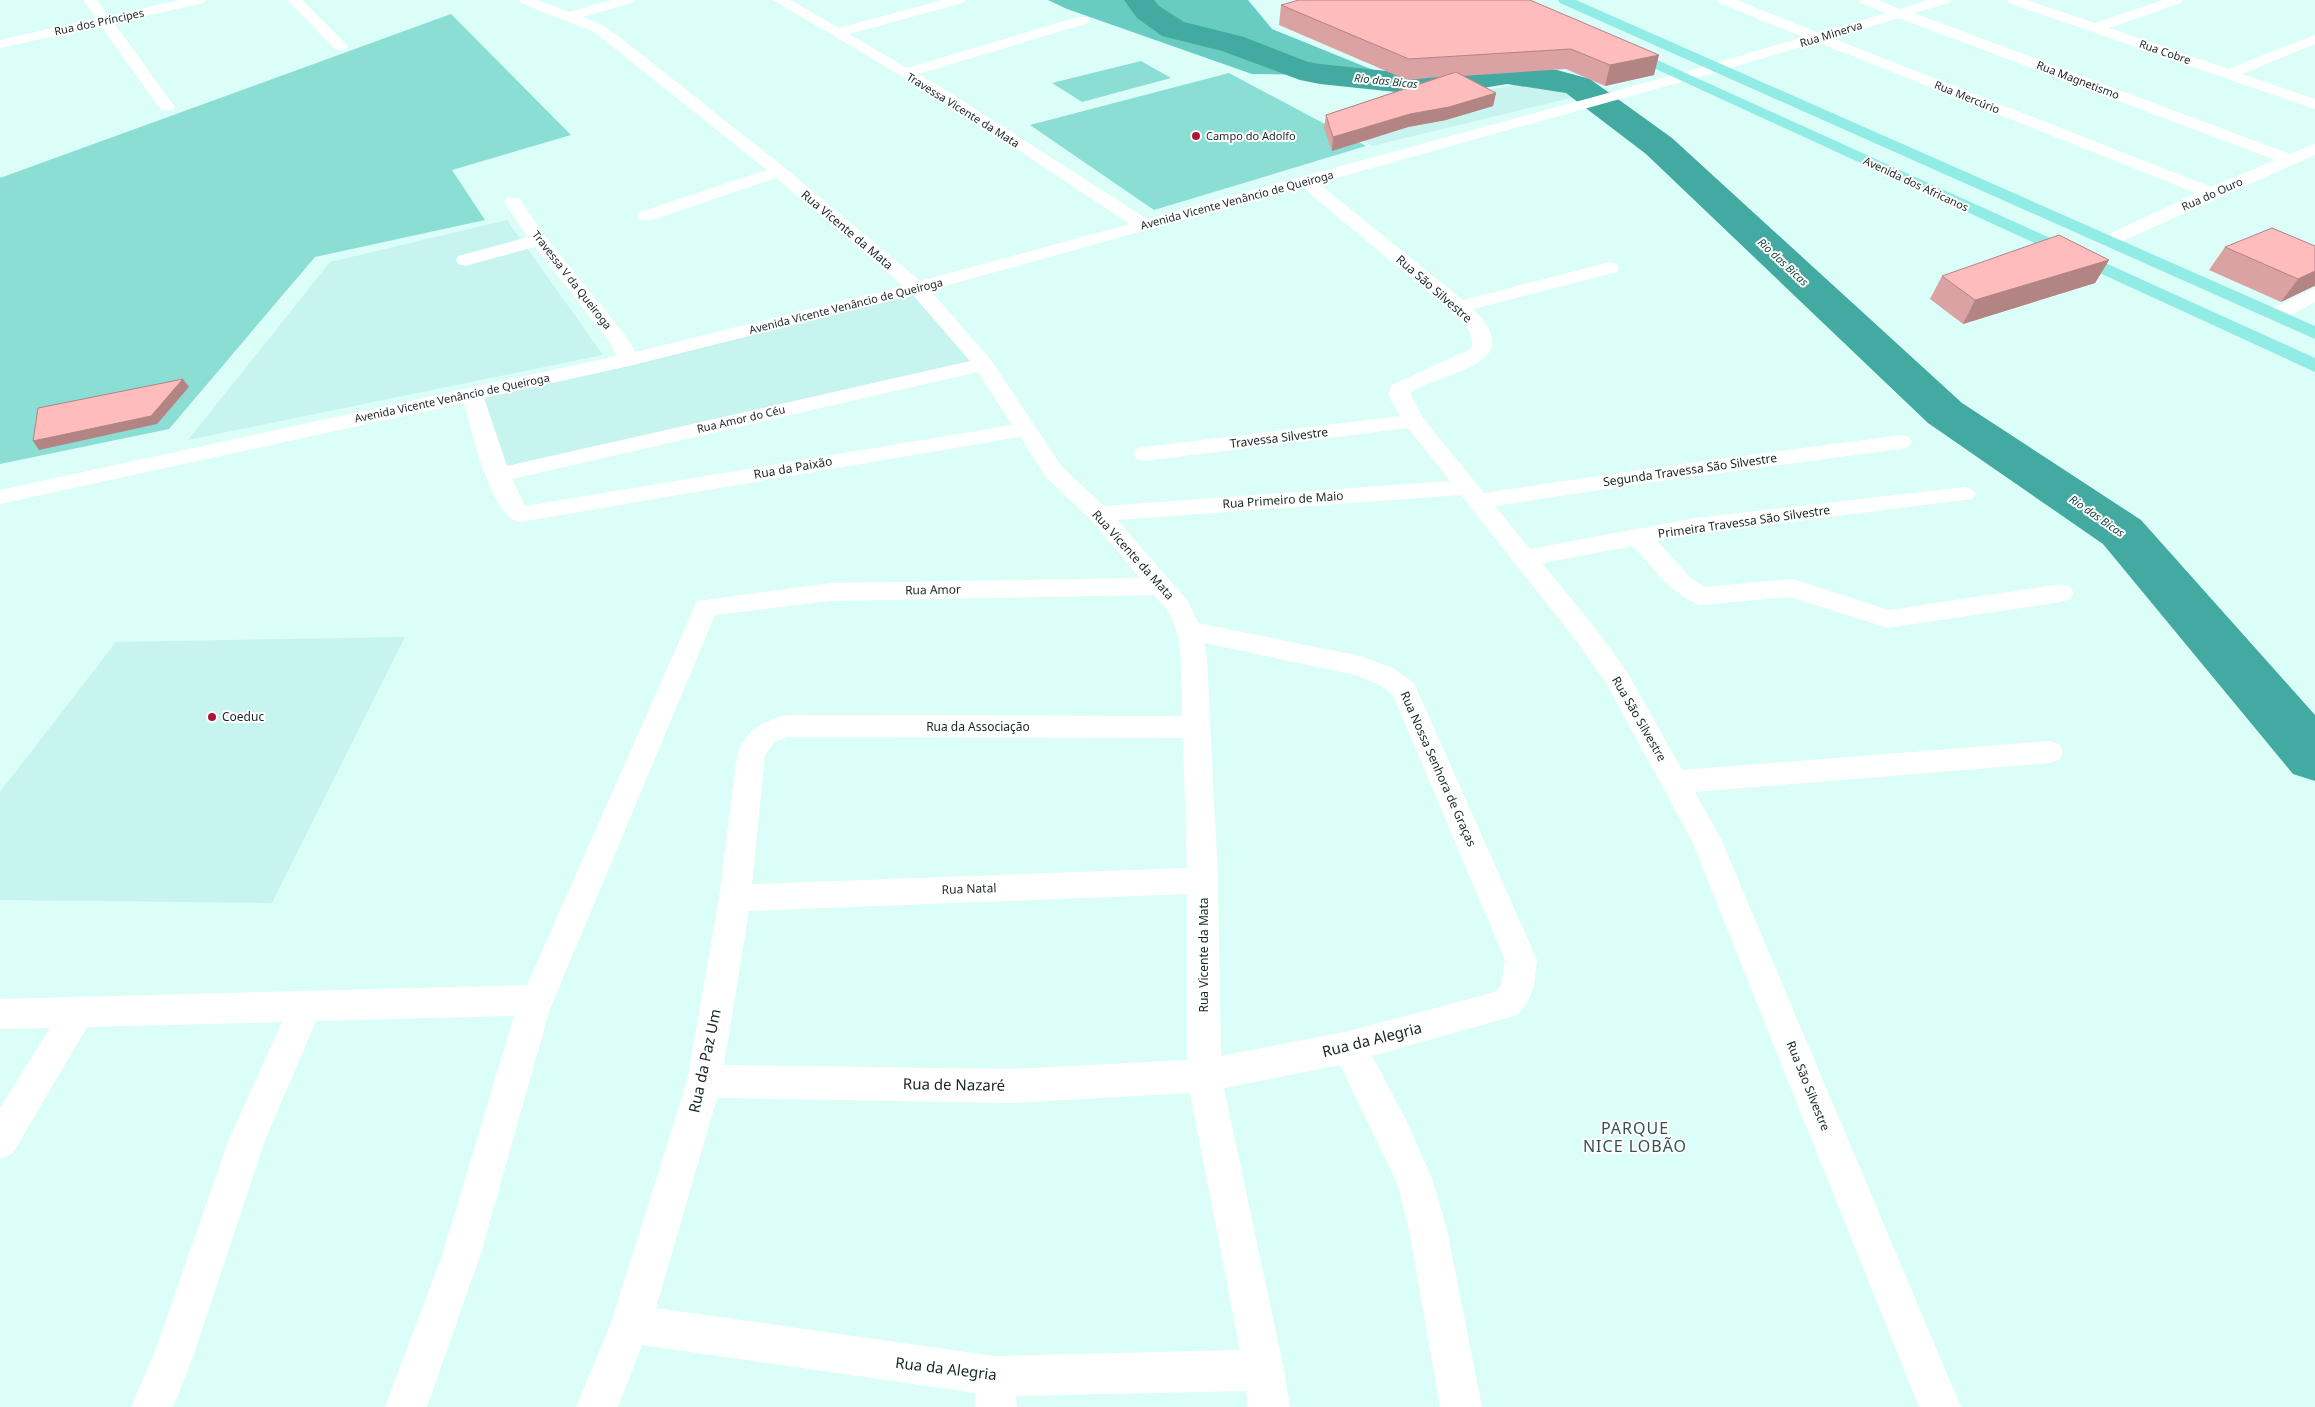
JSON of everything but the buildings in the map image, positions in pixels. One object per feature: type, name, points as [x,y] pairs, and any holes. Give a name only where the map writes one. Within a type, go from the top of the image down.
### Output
[{"type":"main road","name":"Avenida dos Africanos","points":[[1564,0],[1667,44],[2315,333]]},
{"type":"main road","name":"Avenida dos Africanos","points":[[1607,41],[2315,366]]},
{"type":"main road","points":[[1667,44],[1684,77]]},
{"type":"street","points":[[90,0],[167,107]]},
{"type":"street","name":"Rua dos Príncipes","points":[[0,44],[199,0]]},
{"type":"street","points":[[294,0],[341,47]]},
{"type":"street","name":"Rua Vicente da Mata","points":[[526,0],[599,30],[612,38],[779,172],[916,288],[984,364],[1028,428],[1054,472],[1098,514],[1180,607],[1188,630],[1194,659],[1195,727],[1203,880],[1204,1076],[1267,1389]]},
{"type":"street","points":[[567,17],[627,0]]},
{"type":"street","name":"Travessa Vicente da Mata","points":[[780,0],[946,97],[1144,225]]},
{"type":"street","points":[[837,33],[958,0]]},
{"type":"street","name":"Rua Mercúrio","points":[[1724,0],[2211,193]]},
{"type":"street","name":"Rua Magnetismo","points":[[1865,0],[2291,160]]},
{"type":"street","name":"Rua Minerva","points":[[1684,77],[1944,0]]},
{"type":"street","name":"Rua Cobre","points":[[2014,0],[2315,104]]},
{"type":"street","points":[[2095,28],[2176,0]]},
{"type":"street","points":[[904,73],[1083,20]]},
{"type":"street","points":[[2229,74],[2315,39]]},
{"type":"street","name":"Avenida Vicente Venâncio de Queiroga","points":[[0,497],[629,360],[916,288],[1684,77]]},
{"type":"street","name":"Rua do Ouro","points":[[2109,241],[2211,193],[2315,149]]},
{"type":"street","points":[[646,216],[779,172]]},
{"type":"street","name":"Rua São Silvestre","points":[[1306,182],[1459,307],[1478,328],[1485,342],[1484,349],[1477,356],[1400,390],[1399,395],[1414,421],[1586,635],[1616,677],[1706,839],[1940,1407]]},
{"type":"street","name":"Travessa V da Queiroga","points":[[513,202],[538,240],[618,339],[629,360]]},
{"type":"street","points":[[465,260],[538,240]]},
{"type":"street","points":[[1459,307],[1610,268]]},
{"type":"street","points":[[2274,314],[2315,294]]},
{"type":"street","name":"Rua Amor do Céu","points":[[499,475],[984,364]]},
{"type":"street","points":[[472,394],[499,475]]},
{"type":"street","name":"Travessa Silvestre","points":[[1144,454],[1414,421]]},
{"type":"street","name":"Rua da Paixão","points":[[499,475],[516,513],[525,514],[1028,428]]},
{"type":"street","name":"Segunda Travessa São Silvestre","points":[[1474,494],[1653,474],[1901,442]]},
{"type":"street","name":"Rua Primeiro de Maio","points":[[1098,514],[1474,494]]},
{"type":"street","name":"Primeira Travessa São Silvestre","points":[[1525,558],[1695,526],[1964,494]]},
{"type":"street","points":[[1639,537],[1682,584],[1701,596],[1792,588],[1888,620],[2061,592]]},
{"type":"street","name":"Rua Amor","points":[[537,1000],[706,607],[732,606],[830,592],[1161,586]]},
{"type":"street","name":"Rua Nossa Senhora de Graças","points":[[1188,630],[1360,666],[1386,675],[1398,682],[1404,690],[1514,942],[1521,960],[1521,975]]},
{"type":"street","name":"Rua da Associação","points":[[764,735],[786,726],[1195,727]]},
{"type":"street","name":"Rua da Paz Um","points":[[597,1407],[631,1324],[704,1081],[735,898],[751,755],[756,742],[764,735]]},
{"type":"street","points":[[1675,782],[2049,752]]},
{"type":"street","name":"Rua Natal","points":[[735,898],[1203,880]]},
{"type":"street","name":"Rua da Alegria","points":[[1204,1076],[1349,1047],[1505,1004],[1517,992],[1521,975]]},
{"type":"street","points":[[0,1014],[537,1000],[461,1256],[406,1407]]},
{"type":"street","points":[[152,1407],[173,1357],[247,1139],[306,1006]]},
{"type":"street","points":[[0,1141],[78,1012]]},
{"type":"street","points":[[1349,1047],[1393,1132],[1415,1182],[1428,1230],[1461,1407]]},
{"type":"street","name":"Rua de Nazaré","points":[[704,1081],[1012,1086],[1204,1076]]},
{"type":"street","name":"Rua da Alegria","points":[[631,1324],[995,1392],[1267,1389]]},
{"type":"shaded area","points":[[1048,0],[1248,0],[1272,29],[1388,76],[1252,74],[1067,9]]},
{"type":"shaded area","points":[[451,14],[571,135],[452,170],[485,220],[315,257],[169,429],[0,464],[0,178]]},
{"type":"shaded area","points":[[1141,61],[1171,78],[1082,102],[1052,83]]},
{"type":"shaded area","name":"Campo do Adolfo","points":[[1229,73],[1366,146],[1154,210],[1030,125]]},
{"type":"shaded area","points":[[1531,82],[1542,83],[1554,89],[1567,88],[1583,95],[1372,146],[1329,119]]},
{"type":"shaded area","points":[[507,220],[603,355],[188,440],[330,262]]},
{"type":"shaded area","points":[[917,288],[984,364],[499,475],[472,394]]},
{"type":"shaded area","name":"Coeduc","points":[[405,637],[272,903],[0,900],[0,792],[116,642]]},
{"type":"waterway","name":"Rio das Bicas","points":[[1139,0],[1148,12],[1173,29],[1233,44],[1300,70],[1320,74],[1434,86],[1507,74],[1557,80],[1578,86],[1659,146],[1945,413],[2122,532],[2315,757]]},
{"type":"place","name":"Campo do Adolfo","points":[[1196,136]]},
{"type":"place","name":"Coeduc","points":[[212,717]]},
{"type":"district","name":"PARQUE NICE LOBÃO","points":[[1635,1137]]}]
